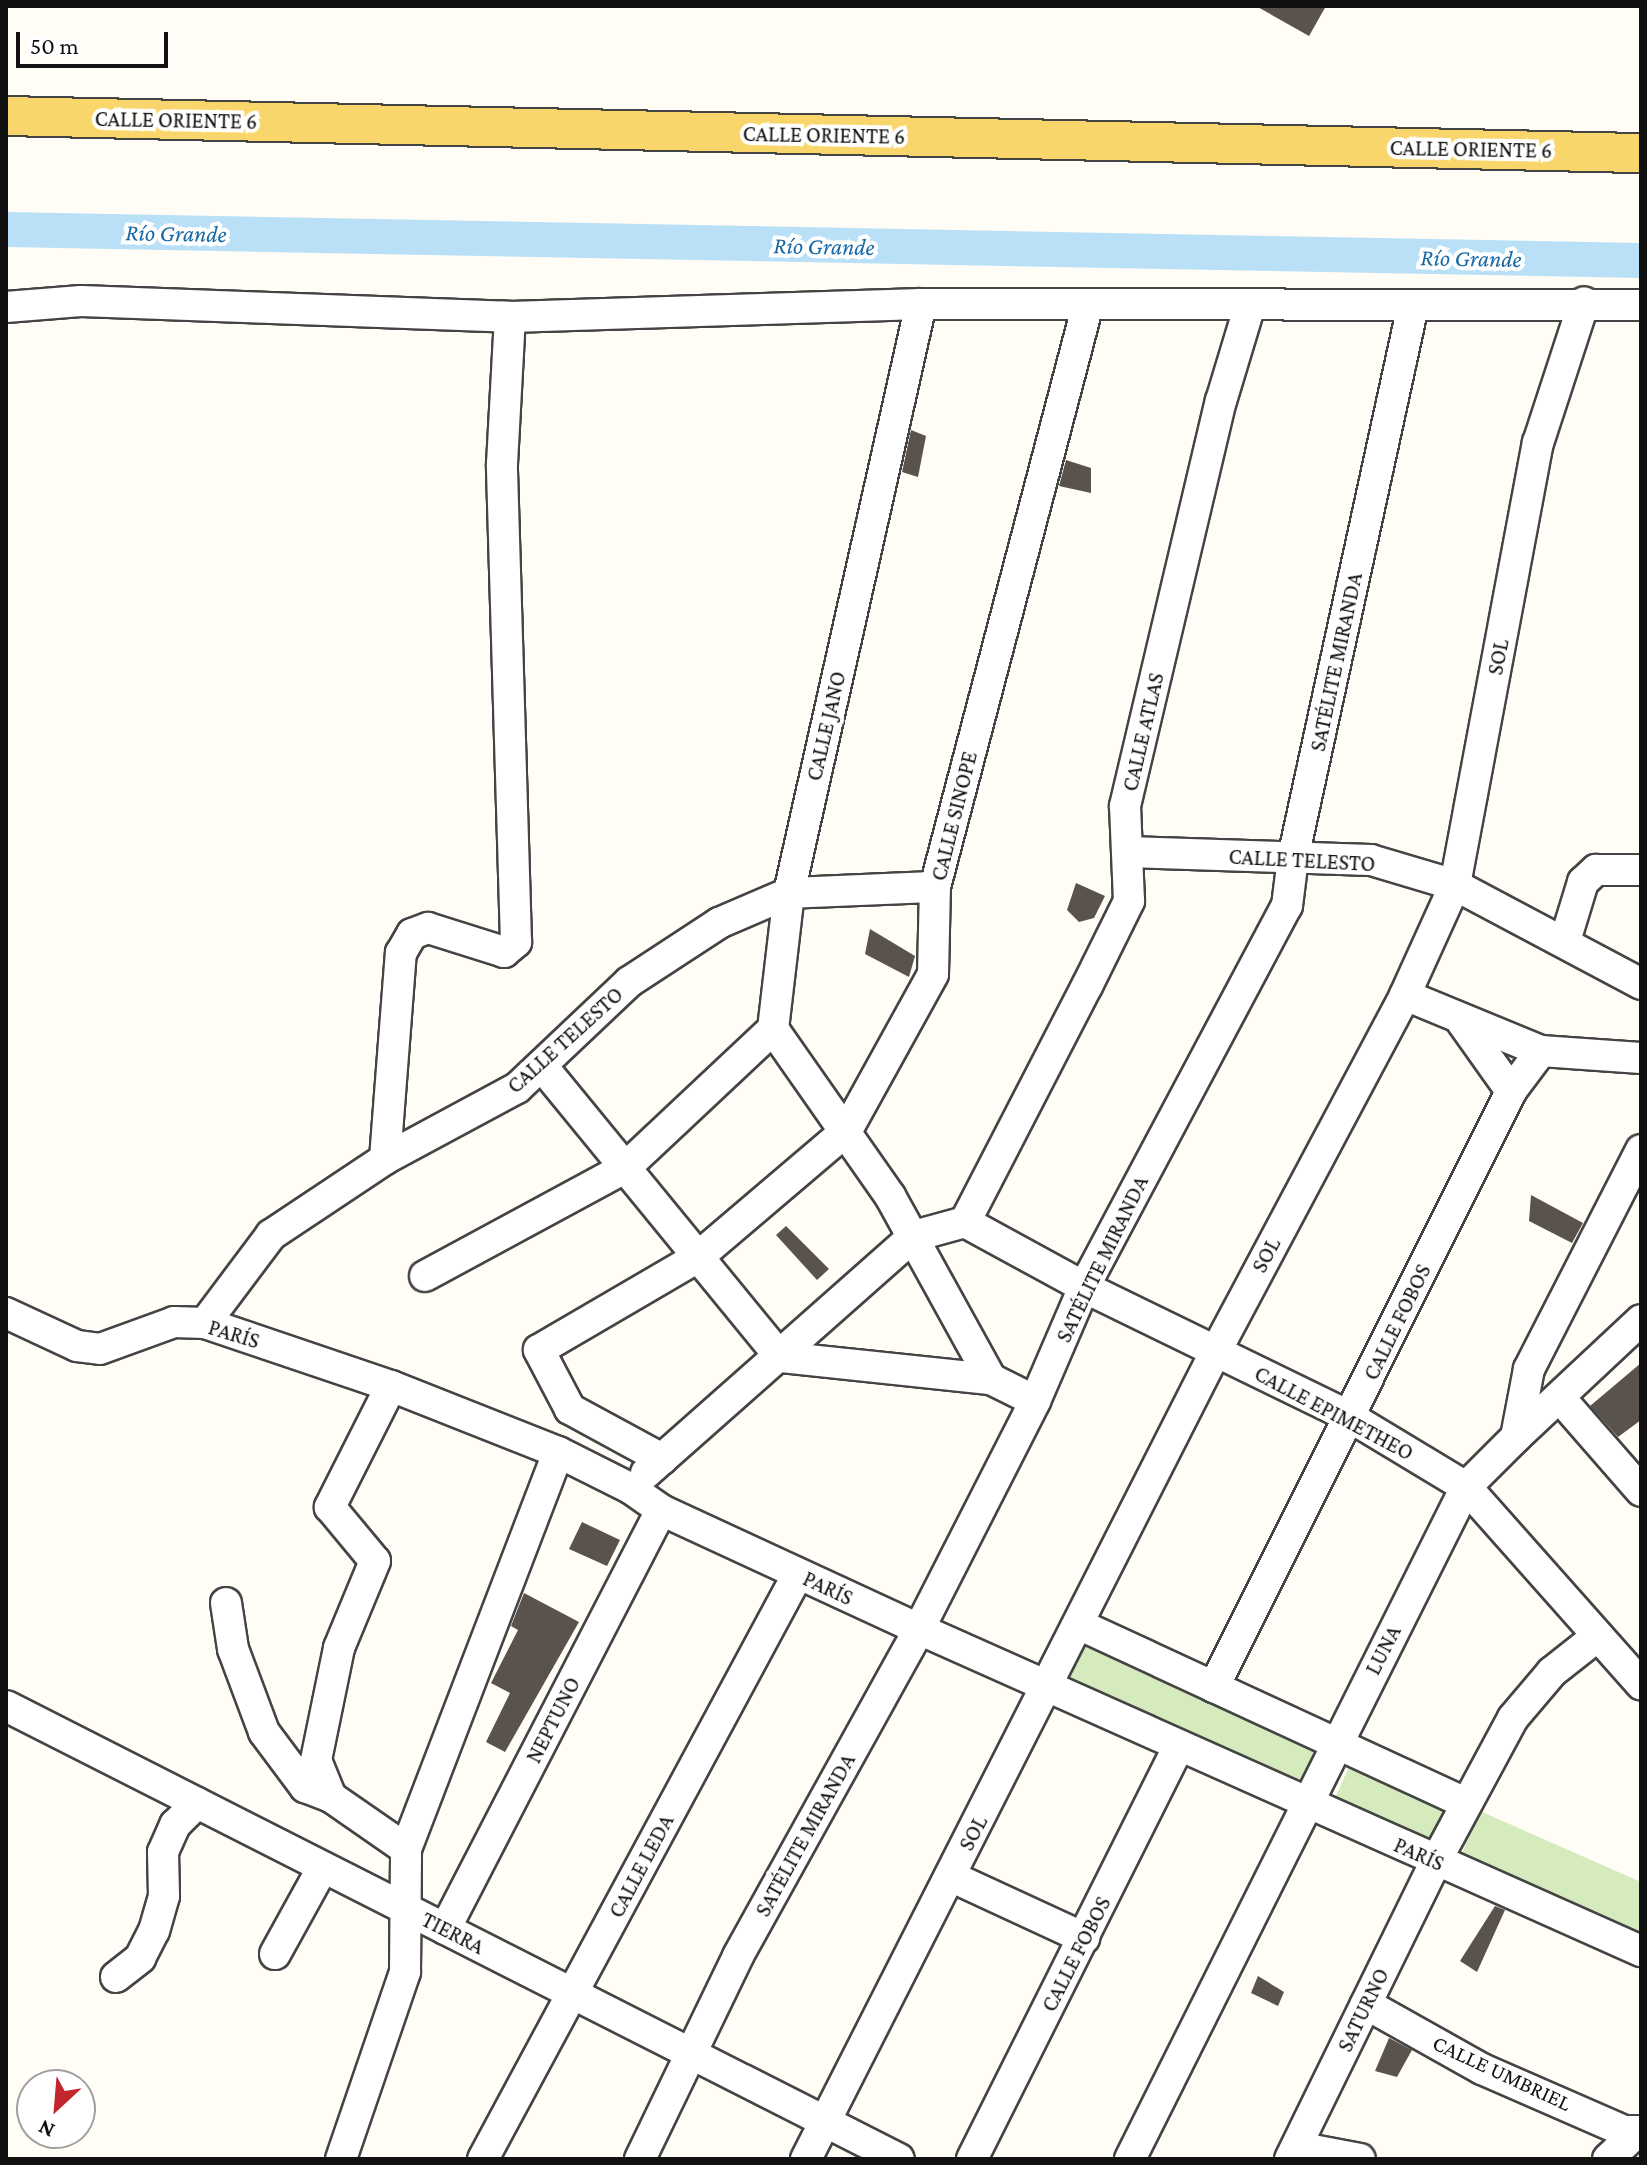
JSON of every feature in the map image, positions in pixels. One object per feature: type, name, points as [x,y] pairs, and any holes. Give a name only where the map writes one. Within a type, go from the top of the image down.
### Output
[{"type":"main road","name":"CALLE ORIENTE 6","points":[[6,116],[1641,153]]},
{"type":"street","points":[[6,307],[81,301],[510,317],[921,304],[1087,308],[1584,302],[1641,305]]},
{"type":"street","name":"SOL","points":[[806,2159],[1048,1689],[1216,1351],[1405,995],[1455,885],[1538,443],[1584,302]]},
{"type":"street","name":"CALLE JANO","points":[[773,1029],[789,893],[921,304]]},
{"type":"street","name":"CALLE ATLAS","points":[[965,1222],[1129,901],[1125,806],[1221,401],[1250,305]]},
{"type":"street","name":"SATÉLITE MIRANDA","points":[[640,2159],[689,2052],[919,1629],[1035,1401],[1084,1287],[1287,906],[1293,858],[1413,306]]},
{"type":"street","name":"CALLE SINOPE","points":[[662,1459],[570,1409],[539,1350],[698,1257],[847,1130],[933,974],[935,887],[1087,308]]},
{"type":"street","points":[[385,1159],[401,953],[412,934],[428,928],[504,952],[516,942],[502,464],[510,317]]},
{"type":"street","name":"CALLE TELESTO","points":[[1128,852],[1371,860],[1455,885],[1641,984]]},
{"type":"street","points":[[1565,941],[1583,882],[1596,870],[1641,870]]},
{"type":"street","name":"CALLE TELESTO","points":[[205,1323],[255,1249],[385,1159],[517,1088],[629,982],[719,923],[789,893],[935,887]]},
{"type":"street","points":[[1405,995],[1462,1022],[1541,1051],[1641,1058]]},
{"type":"street","points":[[1462,1022],[1511,1091]]},
{"type":"street","points":[[425,1276],[625,1168],[773,1029],[847,1130],[914,1236],[991,1379]]},
{"type":"street","name":"CALLE FOBOS","points":[[1214,1687],[1511,1091],[1541,1051]]},
{"type":"street","points":[[542,1066],[780,1357],[991,1379],[1035,1401]]},
{"type":"street","points":[[1516,1437],[1529,1369],[1641,1150]]},
{"type":"street","points":[[630,1488],[914,1236],[965,1222]]},
{"type":"street","name":"CALLE EPIMETHEO","points":[[965,1222],[1084,1287],[1350,1417],[1466,1487],[1595,1638],[1641,1684]]},
{"type":"street","name":"PARÍS","points":[[6,1313],[77,1346],[100,1349],[174,1322],[205,1323],[391,1386],[558,1452],[630,1488],[661,1510],[798,1574],[1048,1689],[1641,1951]]},
{"type":"street","name":"LUNA","points":[[1130,2159],[1305,1803],[1466,1487],[1641,1320]]},
{"type":"street","points":[[331,1797],[316,1760],[318,1748],[339,1648],[375,1561],[330,1507],[391,1386]]},
{"type":"street","points":[[1560,1398],[1641,1491]]},
{"type":"street","points":[[341,2159],[405,1972],[406,1849],[558,1452]]},
{"type":"street","name":"NEPTUNO","points":[[445,1929],[661,1510]]},
{"type":"street","name":"CALLE LEDA","points":[[483,2159],[798,1574]]},
{"type":"street","points":[[226,1603],[233,1649],[264,1732],[305,1787],[331,1797],[406,1849]]},
{"type":"street","points":[[1078,1624],[1466,1803]]},
{"type":"street","name":"SATURNO","points":[[1294,2153],[1436,1861],[1513,1718],[1552,1672],[1595,1638]]},
{"type":"street","name":"TIERRA","points":[[6,1706],[899,2159]]},
{"type":"street","name":"CALLE FOBOS","points":[[972,2159],[1178,1747]]},
{"type":"street","points":[[116,1977],[140,1958],[154,1931],[164,1896],[163,1852],[175,1825],[197,1803]]},
{"type":"street","points":[[275,1954],[323,1867]]},
{"type":"street","points":[[950,1876],[1084,1938]]},
{"type":"street","name":"CALLE UMBRIEL","points":[[1366,2004],[1482,2069],[1639,2132]]},
{"type":"street","points":[[1608,2159],[1639,2132]]},
{"type":"street","points":[[1294,2153],[1360,2159]]},
{"type":"green space","points":[[1086,1638],[1325,1747],[1304,1792],[1066,1682]]},
{"type":"green space","points":[[1350,1765],[1453,1812],[1437,1847],[1334,1800]]},
{"type":"green space","points":[[1480,1811],[1641,1882],[1641,1932],[1462,1853]]},
{"type":"water","name":"Río Grande","points":[[6,212],[1641,243],[1641,278],[6,247]]},
{"type":"building","points":[[1256,6],[1326,6],[1309,36]]},
{"type":"building","points":[[911,430],[926,436],[918,477],[902,472]]},
{"type":"building","points":[[1066,460],[1091,468],[1091,493],[1059,486]]},
{"type":"building","points":[[1076,883],[1105,896],[1094,918],[1079,922],[1067,910]]},
{"type":"building","points":[[870,929],[915,956],[909,977],[865,954]]},
{"type":"building","points":[[1531,1195],[1583,1223],[1572,1243],[1529,1221]]},
{"type":"building","points":[[786,1226],[829,1269],[817,1280],[776,1235]]},
{"type":"building","points":[[1641,1363],[1641,1420],[1618,1437],[1590,1406]]},
{"type":"building","points":[[582,1522],[620,1540],[607,1566],[569,1549]]},
{"type":"building","points":[[524,1593],[579,1622],[505,1752],[486,1742],[510,1693],[491,1683],[518,1630],[511,1626]]},
{"type":"building","points":[[1495,1906],[1505,1910],[1477,1972],[1460,1961]]},
{"type":"building","points":[[1258,1976],[1284,1992],[1278,2006],[1251,1993]]},
{"type":"building","points":[[1389,2038],[1412,2050],[1397,2077],[1375,2071]]}]
